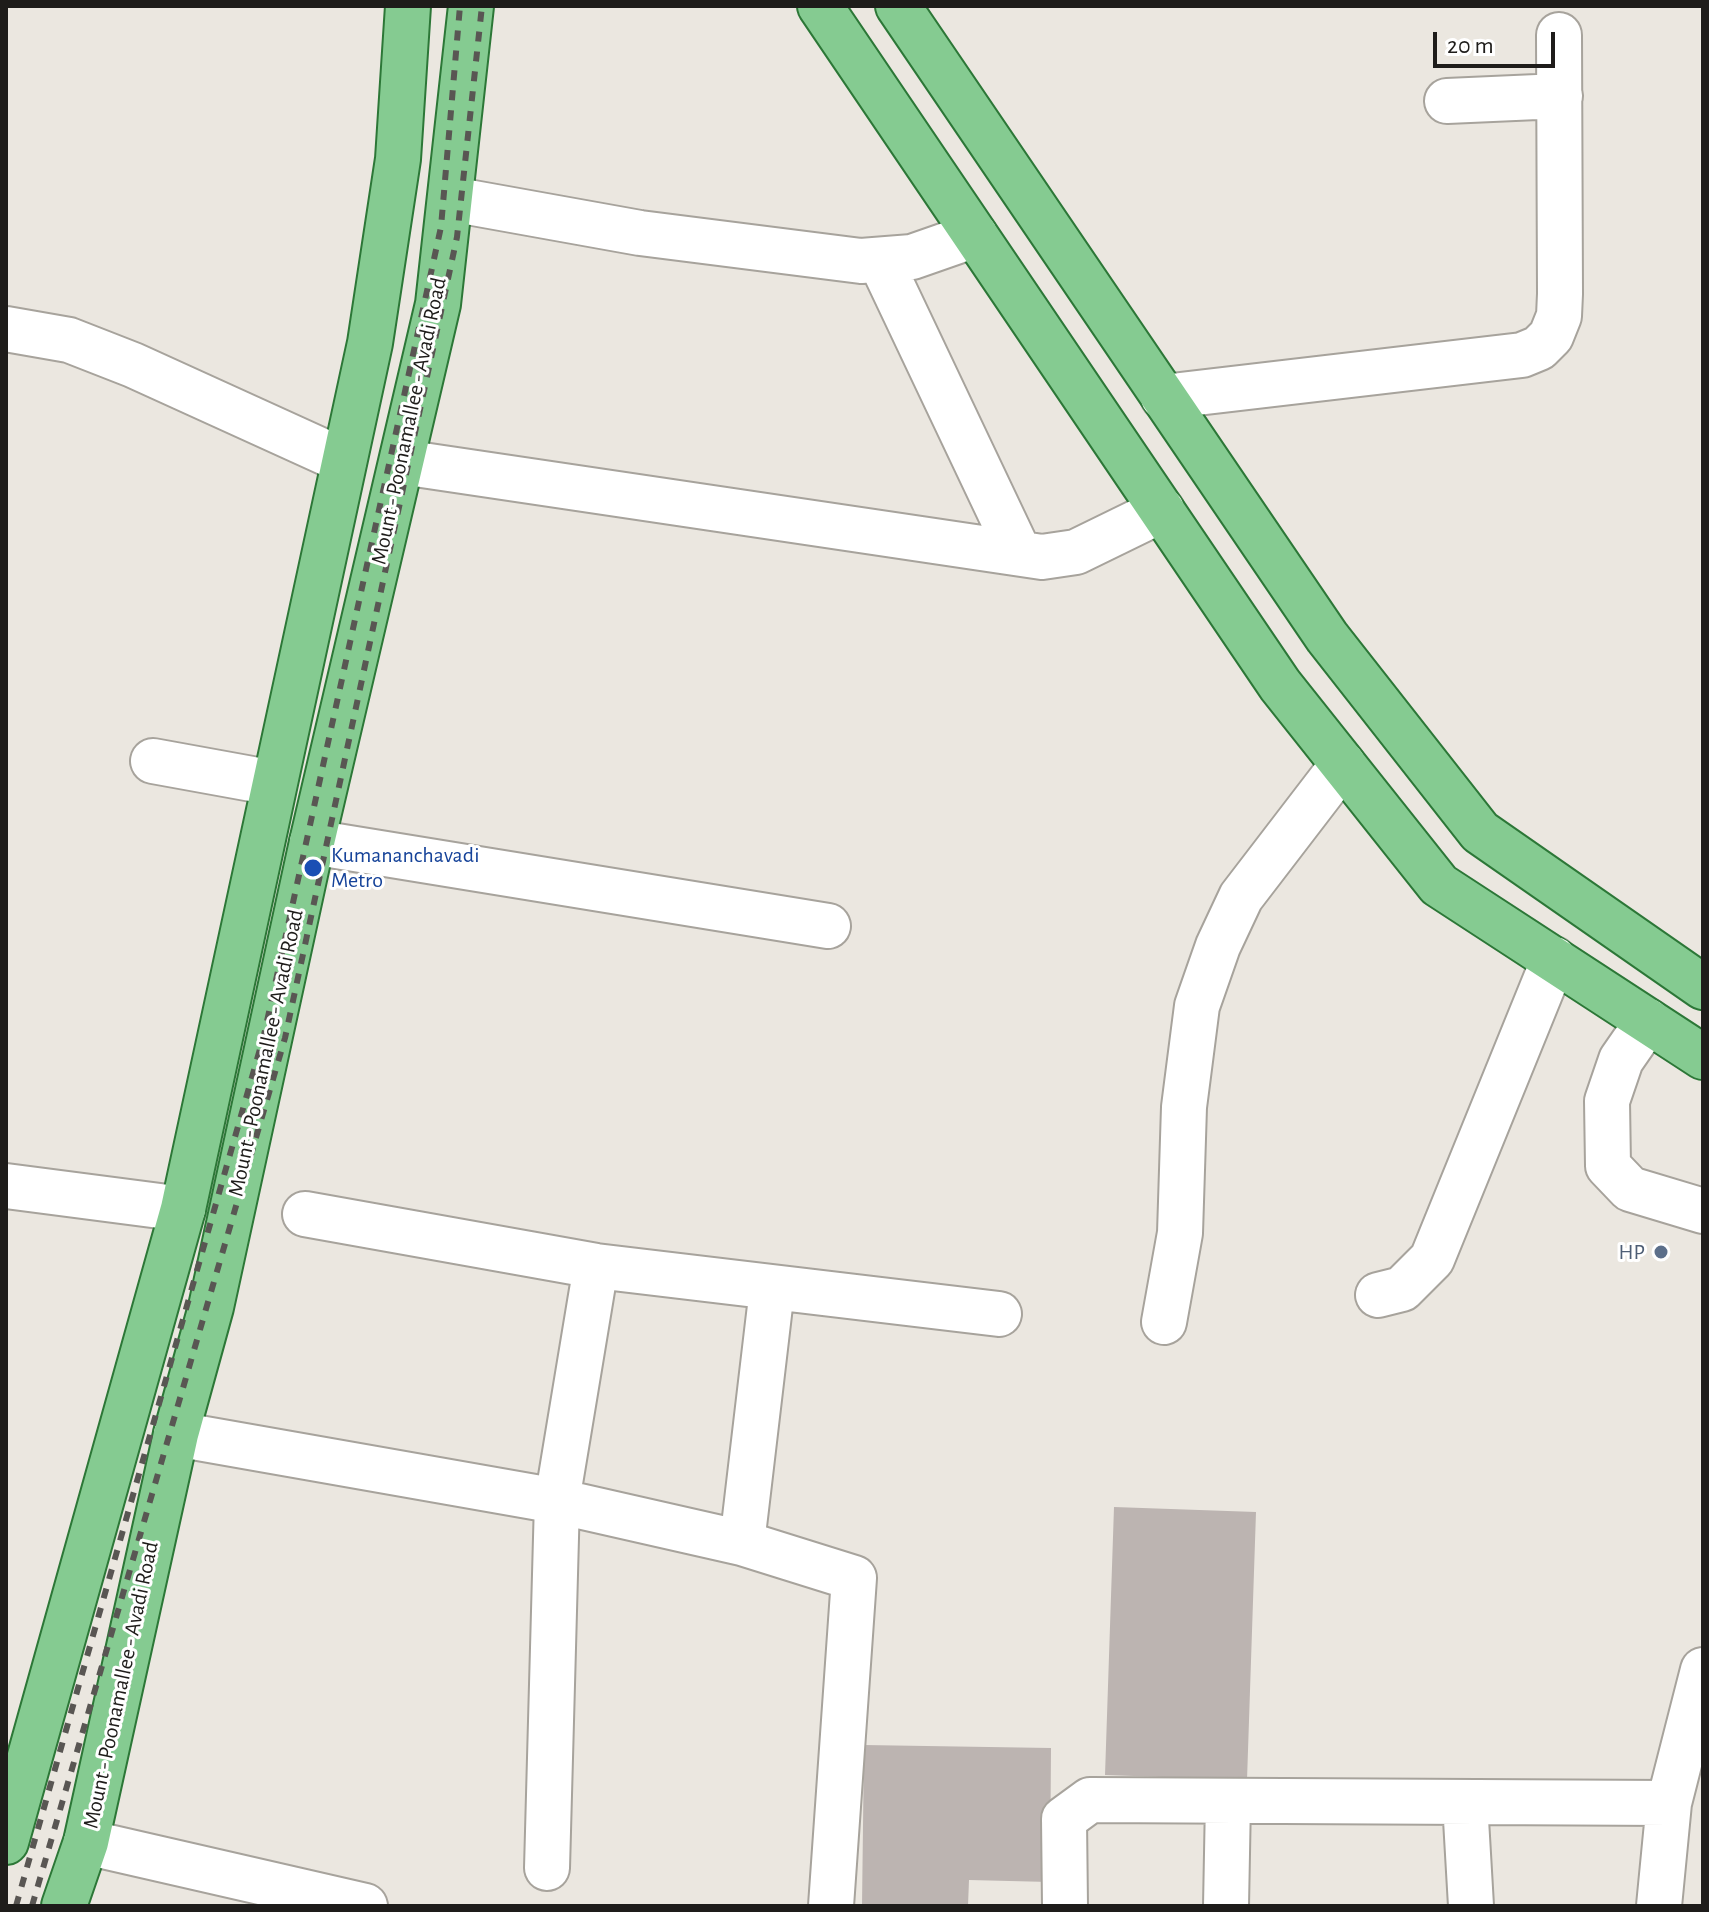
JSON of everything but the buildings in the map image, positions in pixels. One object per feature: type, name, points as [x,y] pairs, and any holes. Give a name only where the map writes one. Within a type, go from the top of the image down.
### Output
[{"type":"main road","points":[[6,1842],[183,1209],[370,343],[398,159],[408,6]]},
{"type":"main road","name":"Mount - Poonamallee - Avadi Road","points":[[64,1906],[86,1842],[176,1434],[211,1307],[312,842],[438,304],[471,6]]},
{"type":"main road","points":[[820,6],[1280,685],[1439,885],[1703,1057]]},
{"type":"main road","points":[[898,6],[1327,637],[1480,832],[1703,987]]},
{"type":"street","points":[[1163,397],[1522,355],[1539,348],[1551,336],[1559,316],[1559,35]]},
{"type":"street","points":[[1447,101],[1560,96]]},
{"type":"street","points":[[451,199],[640,233],[881,262],[912,257],[975,235]]},
{"type":"street","points":[[881,262],[1019,553]]},
{"type":"street","points":[[6,329],[69,340],[133,365],[344,461]]},
{"type":"street","points":[[402,462],[1042,557],[1076,552],[1162,510]]},
{"type":"street","points":[[153,761],[274,783]]},
{"type":"street","points":[[1164,1322],[1180,1233],[1184,1107],[1197,1006],[1218,946],[1241,897],[1343,764]]},
{"type":"street","points":[[312,842],[828,926]]},
{"type":"street","points":[[1378,1295],[1402,1289],[1432,1259],[1554,959]]},
{"type":"street","points":[[1648,1021],[1621,1060],[1607,1101],[1608,1166],[1630,1189],[1703,1211]]},
{"type":"street","points":[[6,1186],[183,1209]]},
{"type":"street","points":[[305,1214],[596,1266],[999,1314]]},
{"type":"street","points":[[547,1868],[557,1501],[596,1266]]},
{"type":"street","points":[[742,1543],[772,1289]]},
{"type":"street","points":[[176,1434],[557,1501],[742,1543],[854,1578],[831,1906]]},
{"type":"street","points":[[1659,1906],[1669,1803],[1703,1670]]},
{"type":"street","points":[[1065,1906],[1064,1819],[1090,1800],[1669,1803]]},
{"type":"street","points":[[1226,1906],[1228,1801]]},
{"type":"street","points":[[1465,1802],[1471,1906]]},
{"type":"street","points":[[86,1842],[365,1906]]},
{"type":"railway","points":[[16,1906],[264,1035],[441,227],[460,6]]},
{"type":"railway","points":[[32,1906],[285,1038],[457,237],[482,6]]},
{"type":"place","name":"Kumananchavadi Metro","points":[[313,868]]},
{"type":"place","name":"HP","points":[[1661,1252]]}]
